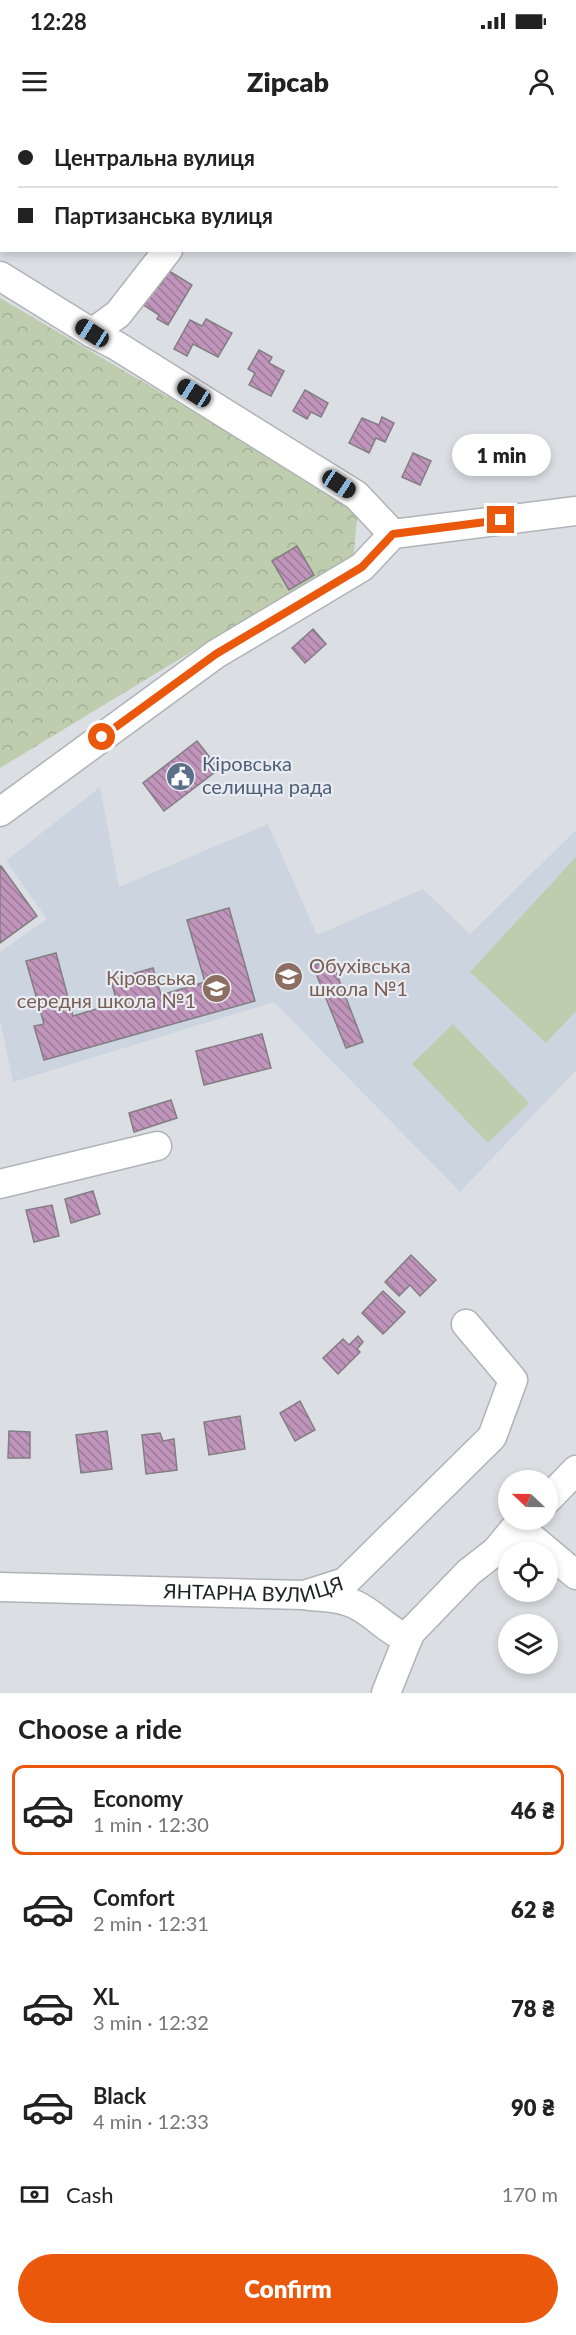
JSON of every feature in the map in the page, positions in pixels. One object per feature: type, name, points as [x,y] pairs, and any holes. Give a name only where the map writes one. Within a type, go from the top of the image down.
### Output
[{"type":"street","points":[[92,333],[118,314],[166,252]]},
{"type":"street","points":[[0,276],[356,495],[393,534]]},
{"type":"street","points":[[0,812],[216,654],[362,567],[393,534],[576,511]]},
{"type":"street","points":[[0,1184],[157,1146]]},
{"type":"street","name":"ЯНТАРНА ВУЛИЦЯ","points":[[0,1587],[304,1595],[345,1582],[492,1437],[513,1380],[466,1324]]},
{"type":"street","points":[[558,1489],[576,1470]]},
{"type":"street","points":[[386,1693],[410,1633],[469,1572],[496,1551],[513,1530]]},
{"type":"street","points":[[530,1530],[576,1575]]},
{"type":"street","points":[[304,1595],[333,1597],[357,1605],[393,1633],[408,1639]]},
{"type":"shaded area","name":"Обухівська школа №1","points":[[100,787],[119,887],[268,824],[317,935],[423,889],[470,934],[576,830],[576,1070],[460,1192],[274,1002],[13,1082],[0,1020],[0,952],[47,919],[6,861]]},
{"type":"green space","points":[[0,298],[358,508],[353,561],[206,643],[0,768]]},
{"type":"green space","points":[[576,857],[576,1011],[546,1043],[470,972]]},
{"type":"green space","points":[[453,1024],[529,1103],[488,1143],[412,1064]]},
{"type":"building","points":[[169,271],[192,285],[168,325],[157,319],[159,315],[142,304],[155,282],[161,285]]},
{"type":"building","points":[[206,319],[232,333],[218,357],[193,344],[187,356],[174,349],[190,320],[202,326]]},
{"type":"building","points":[[259,350],[272,357],[269,363],[284,371],[271,396],[249,385],[255,373],[248,369]]},
{"type":"building","points":[[305,390],[328,403],[321,417],[311,412],[307,419],[293,411]]},
{"type":"building","points":[[382,417],[394,423],[385,442],[376,438],[369,453],[349,443],[362,418],[379,425]]},
{"type":"building","points":[[413,453],[431,461],[420,485],[402,477]]},
{"type":"building","points":[[297,546],[314,575],[289,590],[272,561]]},
{"type":"building","points":[[313,629],[326,644],[305,663],[292,648]]},
{"type":"building","name":"Кіровська селищна рада","points":[[197,741],[219,769],[164,811],[143,783]]},
{"type":"building","points":[[0,867],[37,916],[0,943]]},
{"type":"building","name":"Кіровська середня школа №1","points":[[229,908],[255,1001],[44,1060],[34,1026],[44,1024],[26,961],[56,953],[73,1016],[117,1003],[111,980],[153,968],[161,995],[205,982],[187,920]]},
{"type":"building","points":[[331,959],[363,1042],[346,1048],[313,966]]},
{"type":"building","points":[[262,1034],[271,1068],[204,1085],[196,1051]]},
{"type":"building","points":[[171,1100],[177,1118],[134,1132],[129,1113]]},
{"type":"building","points":[[93,1191],[100,1214],[71,1223],[65,1199]]},
{"type":"building","points":[[52,1205],[59,1236],[34,1242],[26,1210]]},
{"type":"building","points":[[411,1255],[436,1280],[420,1296],[410,1285],[399,1296],[385,1282]]},
{"type":"building","points":[[383,1291],[405,1312],[383,1334],[362,1313]]},
{"type":"building","points":[[358,1336],[363,1342],[357,1349],[360,1352],[338,1374],[323,1358],[343,1339],[349,1345]]},
{"type":"building","points":[[300,1401],[315,1430],[295,1441],[280,1413]]},
{"type":"building","points":[[240,1416],[245,1449],[209,1455],[204,1422]]},
{"type":"building","points":[[9,1431],[30,1432],[30,1458],[8,1458]]},
{"type":"building","points":[[107,1431],[112,1469],[81,1473],[76,1435]]},
{"type":"building","points":[[160,1433],[163,1441],[174,1439],[177,1470],[146,1474],[142,1435]]},
{"type":"place","name":"Кіровська селищна рада","points":[[181,776]]},
{"type":"place","name":"Обухівська школа №1","points":[[288,977]]},
{"type":"place","name":"Кіровська середня школа №1","points":[[217,989]]},
{"type":"route","points":[[102,737],[216,654],[362,567],[393,534],[501,520]]}]
